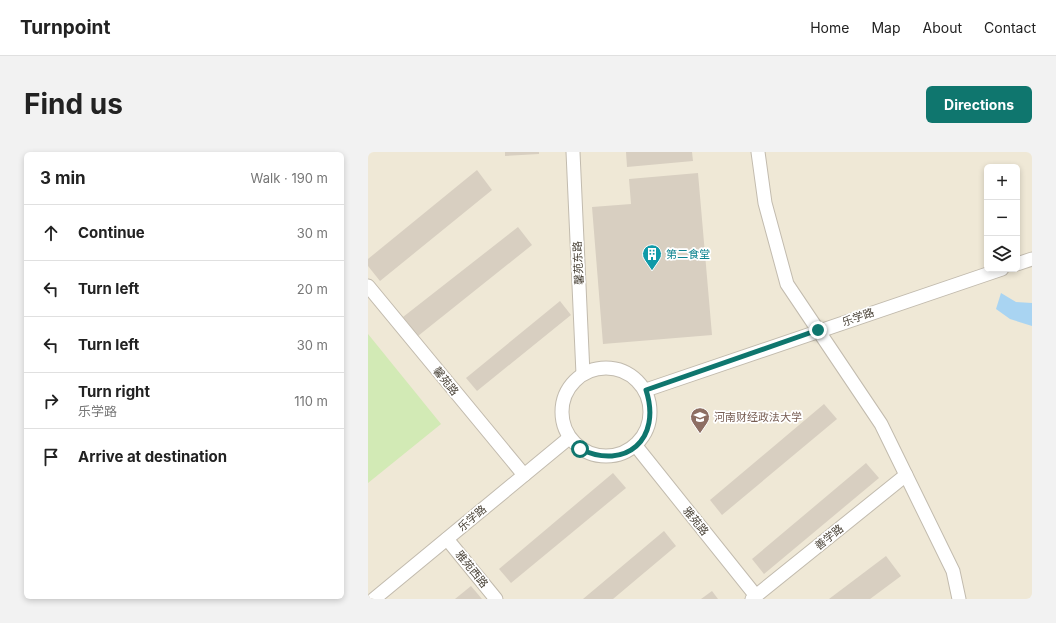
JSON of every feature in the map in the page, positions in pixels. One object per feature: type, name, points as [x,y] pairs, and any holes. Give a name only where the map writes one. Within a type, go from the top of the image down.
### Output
[{"type":"street","name":"馨苑东路","points":[[573,152],[583,374]]},
{"type":"street","points":[[758,152],[765,203],[787,284],[881,424],[953,571],[959,599]]},
{"type":"street","points":[[1020,263],[1032,259]]},
{"type":"street","name":"乐学路","points":[[646,390],[818,330],[993,272]]},
{"type":"street","name":"馨苑路","points":[[368,286],[524,475]]},
{"type":"street","points":[[611,368],[625,371],[637,379],[646,390],[651,405],[651,420],[646,434],[636,446],[623,454],[608,457],[594,455],[580,449],[570,438],[563,425],[562,410],[564,396],[572,384],[583,374],[596,369],[611,368]]},
{"type":"street","name":"乐学路","points":[[374,599],[570,438]]},
{"type":"street","name":"雅苑路","points":[[636,446],[754,597]]},
{"type":"street","name":"善学路","points":[[754,597],[906,475]]},
{"type":"street","name":"雅苑西路","points":[[448,539],[496,599]]},
{"type":"shaded area","name":"河南财经政法大学","points":[[368,152],[1032,152],[1032,599],[368,599]]},
{"type":"green space","points":[[368,334],[441,424],[368,483]]},
{"type":"water","points":[[1001,293],[1016,302],[1032,303],[1032,326],[1010,319],[996,309]]},
{"type":"building","points":[[505,152],[539,152],[539,154],[505,156]]},
{"type":"building","points":[[626,152],[692,152],[693,161],[627,167]]},
{"type":"building","points":[[477,170],[492,190],[380,281],[368,266],[368,259]]},
{"type":"building","name":"第二食堂","points":[[698,173],[712,335],[603,344],[592,207],[631,204],[629,179]]},
{"type":"building","points":[[518,227],[532,245],[418,336],[403,317]]},
{"type":"building","points":[[560,301],[571,315],[477,391],[466,378]]},
{"type":"building","points":[[824,404],[837,419],[722,515],[710,500]]},
{"type":"building","points":[[866,463],[879,478],[764,574],[752,559]]},
{"type":"building","points":[[613,473],[626,488],[511,583],[499,569]]},
{"type":"building","points":[[664,531],[676,546],[613,599],[583,599]]},
{"type":"building","points":[[886,556],[901,576],[870,599],[829,599]]},
{"type":"building","points":[[471,586],[482,599],[455,599]]},
{"type":"building","points":[[712,591],[718,599],[701,599]]},
{"type":"place","name":"第二食堂","points":[[652,271]]},
{"type":"place","name":"河南财经政法大学","points":[[700,434]]},
{"type":"route","points":[[580,449],[594,455],[608,457],[623,454],[636,446],[646,434],[651,420],[651,405],[646,390],[818,330]]}]
